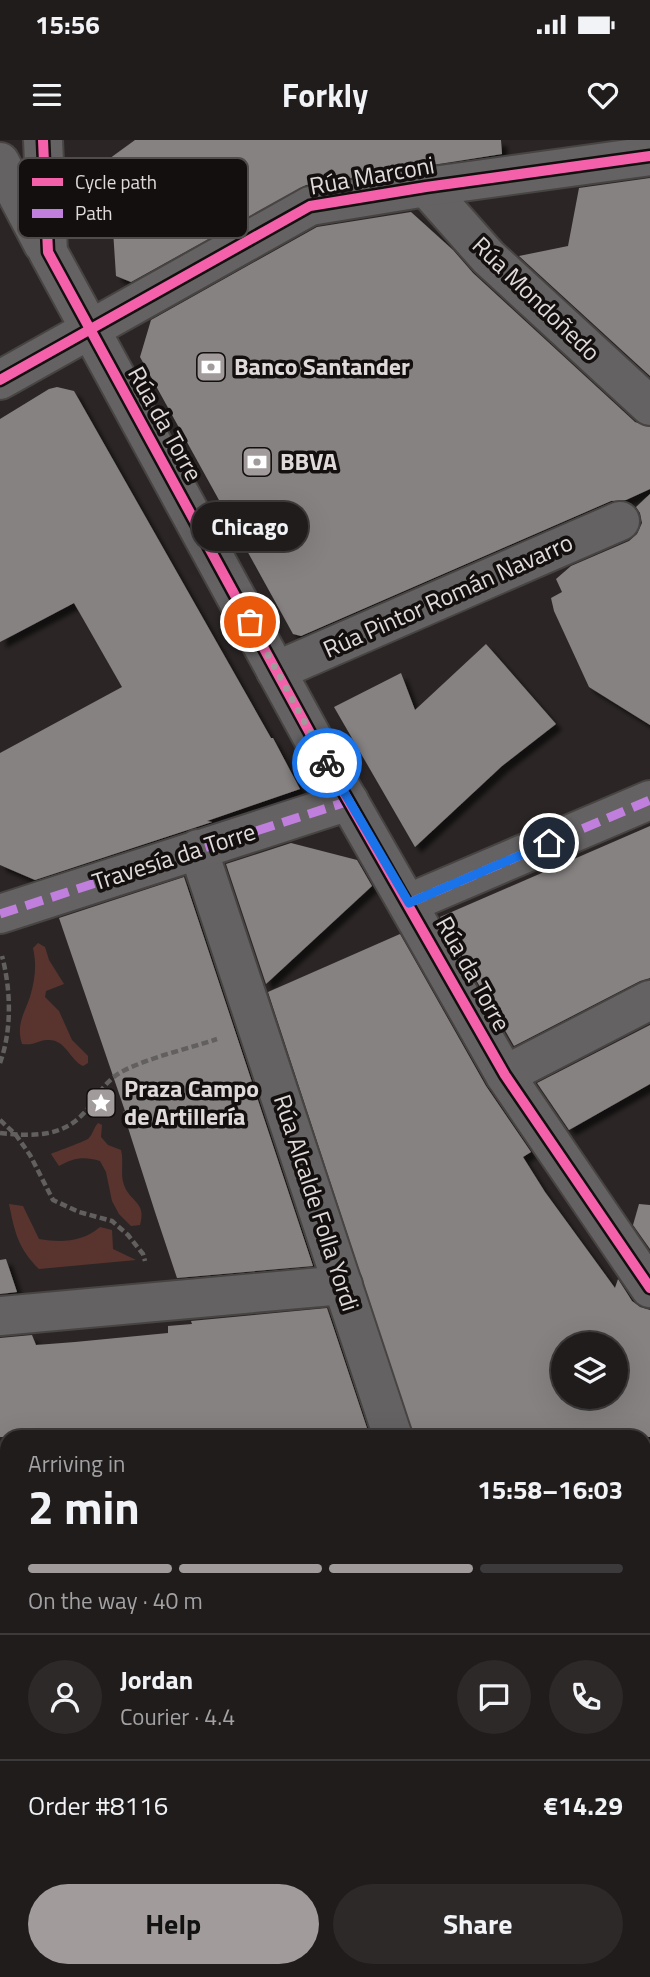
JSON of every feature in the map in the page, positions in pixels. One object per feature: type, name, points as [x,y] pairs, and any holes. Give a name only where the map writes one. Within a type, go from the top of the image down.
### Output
[{"type":"street","name":"Rúa da Torre","points":[[43,140],[44,158]]},
{"type":"street","name":"Rúa Marconi","points":[[0,380],[310,206],[650,156]]},
{"type":"street","name":"Rúa da Torre","points":[[0,162],[18,196]]},
{"type":"street","name":"Rúa Mondoñedo","points":[[426,187],[488,257],[650,406]]},
{"type":"street","name":"Rúa da Torre","points":[[41,238],[276,670],[506,1075],[650,1288]]},
{"type":"street","name":"Rúa da Torre","points":[[47,238],[48,252]]},
{"type":"street","name":"Rúa Pintor Román Navarro","points":[[276,670],[620,520]]},
{"type":"street","points":[[409,903],[650,800]]},
{"type":"street","name":"Travesía da Torre","points":[[0,914],[349,801]]},
{"type":"street","name":"Rúa Alcalde Folla Yordi","points":[[198,849],[391,1430]]},
{"type":"street","points":[[506,1075],[650,1000]]},
{"type":"street","points":[[0,1316],[343,1285]]},
{"type":"path","points":[[0,949],[8,979],[9,998],[5,1047],[0,1063]]},
{"type":"path","points":[[0,1133],[33,1136],[63,1129],[81,1116],[99,1090],[123,1071],[257,1026]]},
{"type":"path","points":[[0,1120],[16,1135],[30,1156],[52,1200],[79,1212],[112,1221],[143,1254],[146,1267],[135,1304]]},
{"type":"shaded area","points":[[38,943],[45,947],[49,960],[64,984],[46,991],[45,997],[59,1011],[72,1040],[88,1056],[88,1063],[83,1066],[55,1041],[22,1044],[20,1025],[33,985],[33,948]]},
{"type":"shaded area","points":[[98,1123],[102,1125],[101,1137],[108,1145],[121,1150],[123,1181],[127,1191],[140,1207],[140,1225],[131,1226],[119,1214],[112,1201],[106,1172],[100,1161],[79,1159],[59,1166],[51,1154],[87,1139]]},
{"type":"shaded area","points":[[9,1204],[23,1206],[39,1239],[71,1240],[86,1236],[100,1227],[112,1230],[113,1249],[136,1260],[39,1269],[18,1240]]},
{"type":"building","points":[[135,140],[501,140],[502,154],[306,185],[248,217],[248,158],[110,158]]},
{"type":"building","points":[[650,178],[650,376],[519,256],[568,246],[579,188]]},
{"type":"building","points":[[411,212],[635,422],[650,427],[650,489],[626,500],[611,501],[301,636],[293,634],[140,357],[151,320],[317,227]]},
{"type":"building","points":[[114,238],[210,238],[131,282],[116,276]]},
{"type":"building","points":[[57,387],[74,391],[300,789],[207,821],[212,822],[35,880],[0,865],[0,753],[122,687],[74,603],[0,642],[0,419],[49,389]]},
{"type":"building","points":[[650,494],[650,725],[589,687],[554,611],[551,598],[562,592],[556,579],[571,566],[629,541],[637,534],[642,523],[636,507]]},
{"type":"building","points":[[486,644],[556,724],[502,766],[415,847],[334,707],[401,673],[415,710]]},
{"type":"building","points":[[650,826],[650,978],[514,1046],[440,917]]},
{"type":"building","points":[[291,843],[357,860],[372,886],[266,984],[226,864]]},
{"type":"building","points":[[184,877],[313,1266],[177,1278],[155,1212],[123,1112],[125,1111],[59,918]]},
{"type":"building","points":[[400,934],[486,1086],[531,1152],[523,1157],[545,1192],[615,1288],[618,1279],[632,1301],[650,1310],[650,1430],[412,1430],[268,992]]},
{"type":"building","points":[[650,1025],[650,1084],[569,1130],[537,1083]]},
{"type":"building","points":[[639,1204],[650,1205],[650,1249],[633,1225]]},
{"type":"building","points":[[6,1259],[17,1292],[0,1294],[0,1260]]},
{"type":"building","points":[[327,1308],[368,1430],[0,1430],[0,1338],[32,1335],[36,1345],[75,1342],[168,1333],[168,1326],[192,1324],[191,1321]]},
{"type":"marked path","points":[[409,903],[650,800]]},
{"type":"marked path","points":[[0,914],[349,801]]},
{"type":"cycle path","points":[[43,140],[44,158]]},
{"type":"cycle path","points":[[0,380],[310,206],[650,156]]},
{"type":"cycle path","points":[[47,238],[48,252],[316,744],[505,1075],[650,1288]]},
{"type":"way so far","points":[[250,622],[327,763]]},
{"type":"place","name":"Banco Santander","points":[[211,367]]},
{"type":"place","name":"BBVA","points":[[257,462]]},
{"type":"place","name":"Chicago","points":[[250,622]]},
{"type":"place","name":"Praza Campo de Artillería","points":[[101,1103]]},
{"type":"route","points":[[327,763],[409,903],[549,843]]}]
